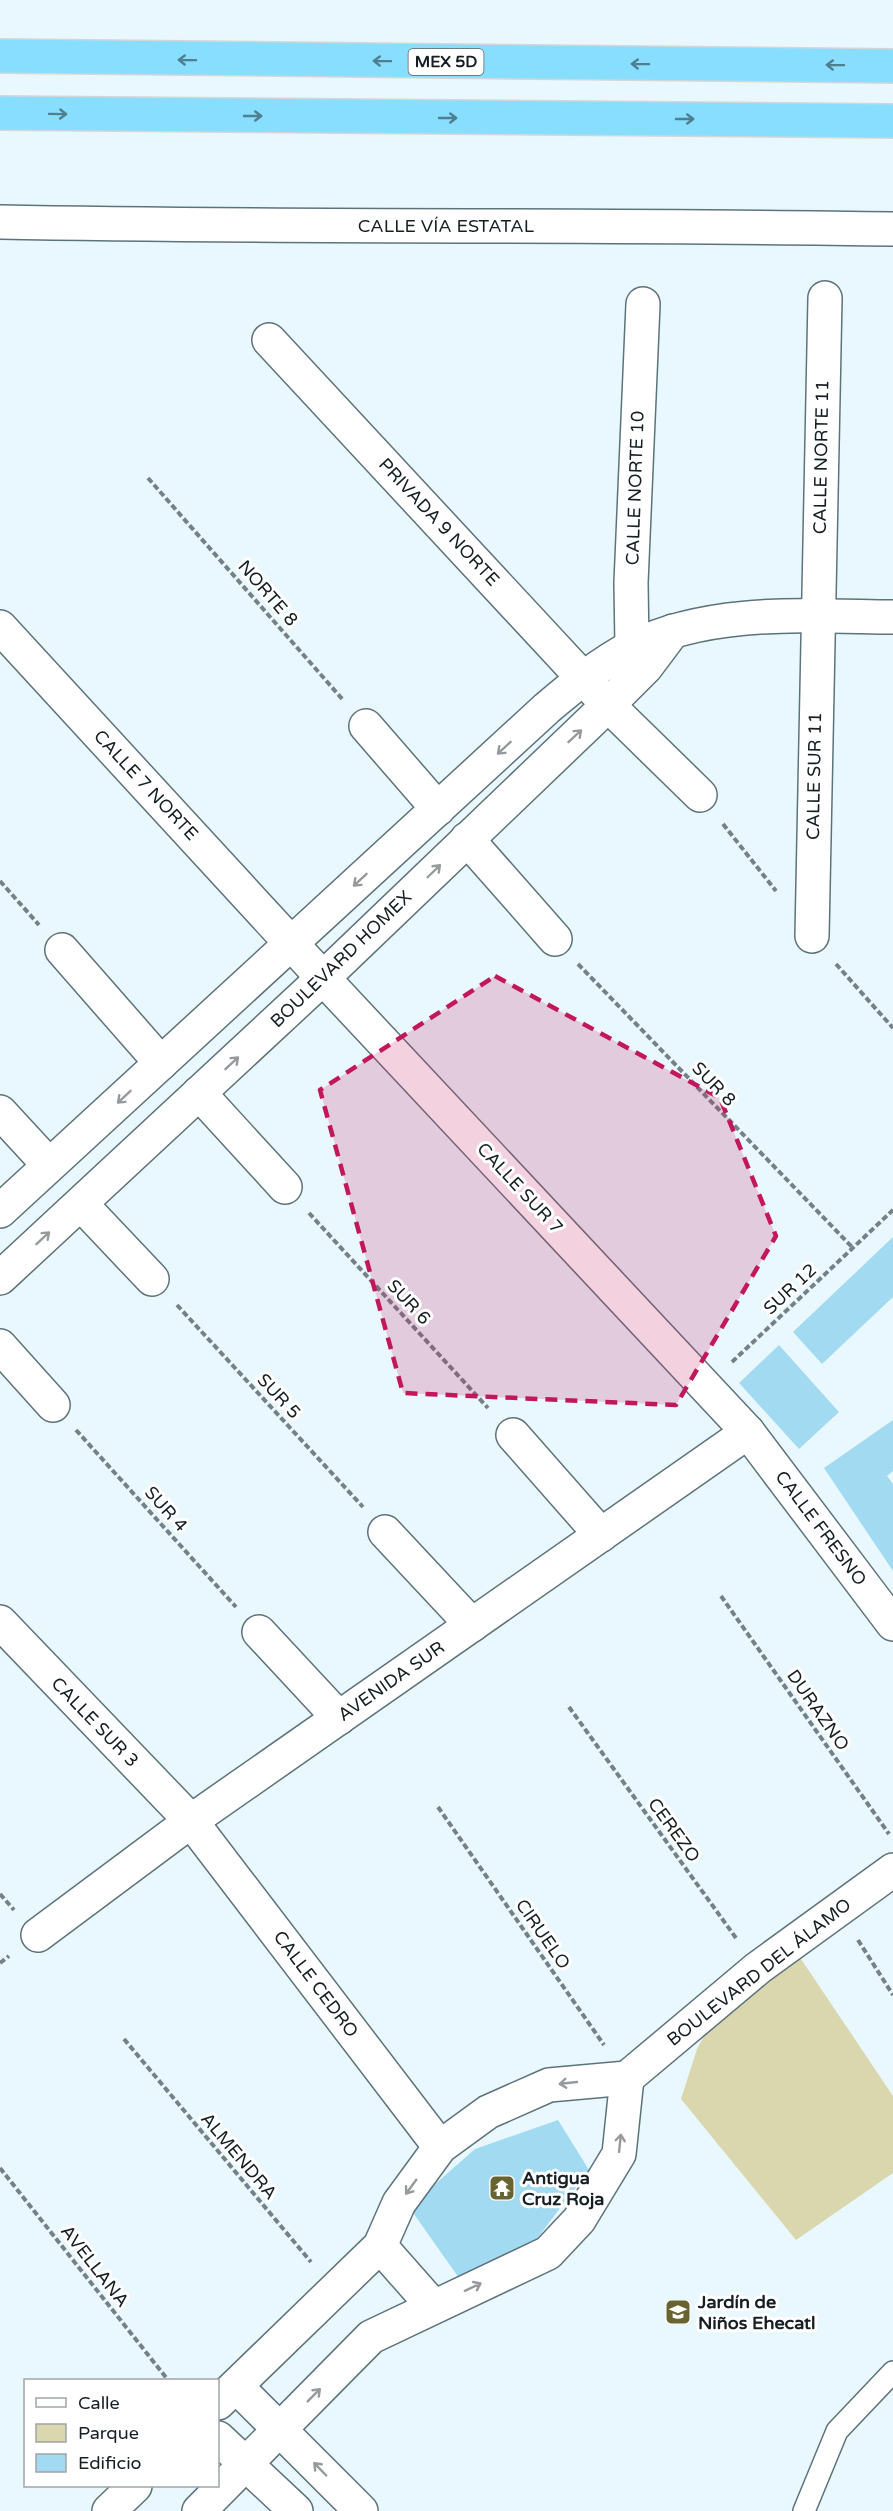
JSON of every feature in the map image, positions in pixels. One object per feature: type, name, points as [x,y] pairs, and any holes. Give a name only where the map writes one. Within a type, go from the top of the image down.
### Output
[{"type":"highway","name":"MEX 5D","points":[[0,56],[893,66]]},
{"type":"highway","points":[[0,113],[893,121]]},
{"type":"street","name":"CALLE VÍA ESTATAL","points":[[0,222],[248,227],[637,225],[893,229]]},
{"type":"street","name":"CALLE NORTE 11","points":[[817,616],[825,298]]},
{"type":"street","name":"CALLE NORTE 10","points":[[639,657],[631,583],[643,304]]},
{"type":"street","name":"PRIVADA 9 NORTE","points":[[269,340],[608,705],[700,795]]},
{"type":"street","name":"BOULEVARD HOMEX","points":[[0,1211],[547,708],[584,678],[639,657],[673,632],[714,621],[817,616],[893,617]]},
{"type":"street","name":"CALLE SUR 11","points":[[812,936],[817,616]]},
{"type":"street","name":"CALLE 7 NORTE","points":[[0,627],[292,943]]},
{"type":"street","name":"BOULEVARD HOMEX","points":[[0,1278],[323,978],[608,705],[639,657]]},
{"type":"street","points":[[366,726],[438,809]]},
{"type":"street","points":[[466,839],[555,939]]},
{"type":"street","name":"CALLE SUR 7","points":[[292,943],[748,1432]]},
{"type":"street","points":[[62,950],[161,1063]]},
{"type":"street","points":[[199,1094],[285,1187]]},
{"type":"street","points":[[0,1112],[50,1166]]},
{"type":"street","points":[[81,1204],[152,1279]]},
{"type":"street","points":[[0,1346],[53,1405]]},
{"type":"street","name":"AVENIDA SUR","points":[[38,1935],[191,1821],[748,1432]]},
{"type":"street","name":"CALLE FRESNO","points":[[748,1432],[893,1624]]},
{"type":"street","points":[[513,1435],[602,1535]]},
{"type":"street","points":[[385,1532],[472,1625]]},
{"type":"street","name":"CALLE SUR 3","points":[[0,1622],[191,1821]]},
{"type":"street","points":[[259,1632],[339,1718]]},
{"type":"street","name":"CALLE CEDRO","points":[[191,1821],[440,2147]]},
{"type":"street","name":"BOULEVARD DEL ÁLAMO","points":[[627,2078],[758,1968],[893,1870]]},
{"type":"street","points":[[199,2511],[244,2463],[280,2429],[371,2337],[548,2253],[579,2220],[619,2154],[627,2078],[549,2085],[488,2112],[440,2147],[399,2203],[380,2246],[227,2395],[280,2429],[361,2511]]},
{"type":"street","points":[[380,2246],[433,2306]]},
{"type":"street","points":[[219,2439],[296,2511]]},
{"type":"street","points":[[109,2511],[134,2487]]},
{"type":"lane","points":[[804,2511],[837,2431],[893,2372]]},
{"type":"path","name":"NORTE 8","points":[[148,478],[366,726]]},
{"type":"path","points":[[0,881],[62,950]]},
{"type":"path","name":"SUR 8","points":[[555,939],[853,1248]]},
{"type":"path","name":"SUR 6","points":[[285,1187],[513,1435]]},
{"type":"path","name":"SUR 12","points":[[706,1387],[893,1210]]},
{"type":"path","name":"SUR 5","points":[[152,1279],[385,1532]]},
{"type":"path","name":"SUR 4","points":[[53,1405],[259,1632]]},
{"type":"path","name":"DURAZNO","points":[[721,1596],[893,1839]]},
{"type":"path","name":"CEREZO","points":[[569,1707],[758,1968]]},
{"type":"path","name":"CIRUELO","points":[[438,1807],[627,2078]]},
{"type":"path","points":[[838,1908],[893,1995]]},
{"type":"path","name":"ALMENDRA","points":[[124,2039],[334,2290]]},
{"type":"path","name":"AVELLANA","points":[[0,2168],[167,2379]]},
{"type":"highlighted area","points":[[495,976],[720,1098],[776,1236],[676,1405],[403,1393],[320,1090]]},
{"type":"green space","points":[[799,1956],[893,2096],[893,2173],[796,2240],[681,2099],[697,2049],[715,2015]]},
{"type":"building","points":[[893,1237],[893,1297],[822,1364],[793,1332]]},
{"type":"building","points":[[779,1345],[839,1412],[799,1449],[739,1383]]},
{"type":"building","points":[[893,1420],[893,1471],[887,1476],[893,1484],[893,1571],[824,1468]]},
{"type":"building","name":"Antigua Cruz Roja","points":[[558,2120],[589,2170],[526,2253],[459,2278],[409,2207],[475,2149]]},
{"type":"place","name":"Antigua Cruz Roja","points":[[502,2188]]},
{"type":"place","name":"Jardín de Niños Ehecatl","points":[[678,2312]]}]
